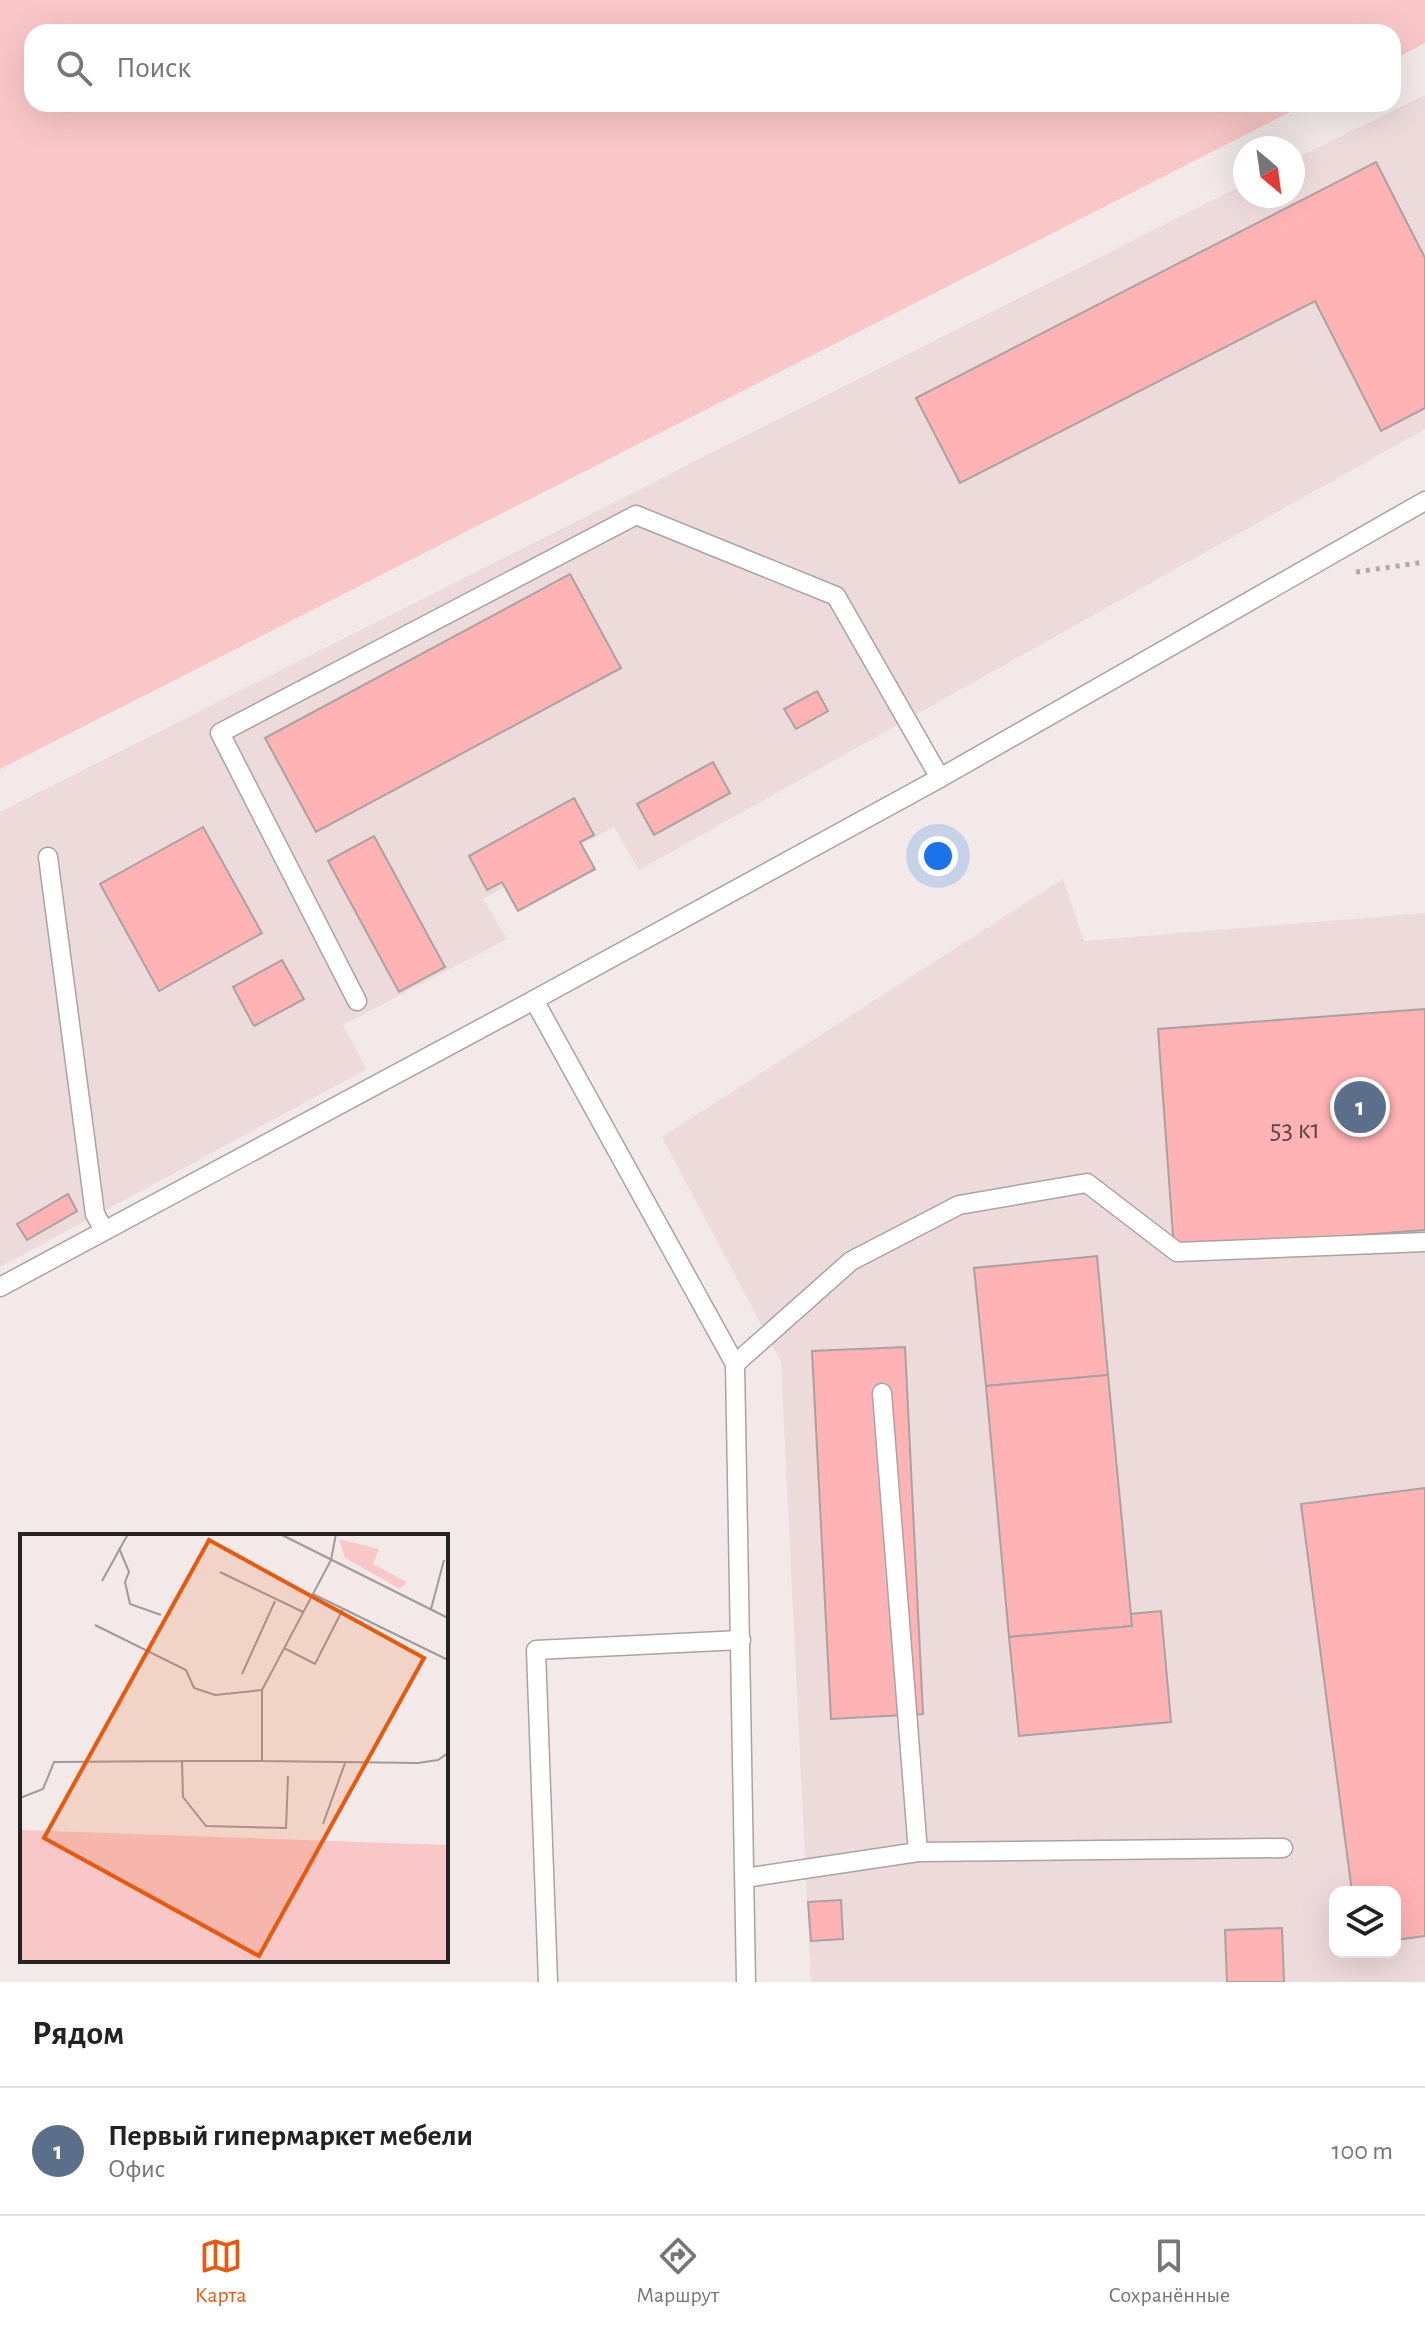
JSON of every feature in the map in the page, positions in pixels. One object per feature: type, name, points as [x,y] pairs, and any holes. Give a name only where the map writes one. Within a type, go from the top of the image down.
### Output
[{"type":"lane","points":[[0,1287],[940,778],[1425,501]]},
{"type":"lane","points":[[357,1001],[220,733],[636,515],[836,596],[940,778]]},
{"type":"lane","points":[[48,857],[95,1214],[104,1230]]},
{"type":"lane","points":[[534,1000],[735,1364],[746,1982]]},
{"type":"lane","points":[[735,1364],[851,1261],[959,1205],[1087,1183],[1177,1252],[1425,1242]]},
{"type":"lane","points":[[882,1393],[918,1852]]},
{"type":"lane","points":[[548,1982],[536,1650],[741,1640]]},
{"type":"lane","points":[[745,1878],[918,1852],[1283,1848]]},
{"type":"shaded area","points":[[0,0],[1425,0],[1425,43],[1401,56],[1401,24],[24,24],[24,112],[1290,112],[1243,136],[1233,136],[1233,141],[0,769]]},
{"type":"shaded area","points":[[1425,95],[1425,429],[639,870],[614,827],[483,899],[507,939],[343,1025],[367,1069],[0,1267],[0,812],[1233,190],[1233,208],[1305,208],[1305,154],[1390,112],[1401,112],[1401,107]]},
{"type":"shaded area","points":[[1063,879],[1084,941],[1425,913],[1425,1982],[811,1982],[781,1362],[662,1137]]},
{"type":"building","points":[[1376,162],[1425,258],[1425,408],[1381,431],[1315,301],[960,483],[916,398],[1286,208],[1305,208],[1305,198]]},
{"type":"building","points":[[570,574],[621,668],[316,832],[265,738]]},
{"type":"building","points":[[817,691],[828,711],[796,729],[784,709]]},
{"type":"building","points":[[713,762],[730,793],[654,835],[637,804]]},
{"type":"building","points":[[574,798],[594,835],[580,842],[595,869],[518,911],[502,882],[487,890],[469,856]]},
{"type":"building","points":[[203,827],[262,933],[159,991],[100,884]]},
{"type":"building","points":[[374,836],[445,967],[399,992],[328,861]]},
{"type":"building","points":[[282,960],[304,999],[254,1026],[233,987]]},
{"type":"building","points":[[1425,1009],[1425,1230],[1174,1249],[1158,1029]]},
{"type":"building","points":[[68,1194],[77,1211],[27,1240],[17,1224]]},
{"type":"building","points":[[1097,1256],[1108,1375],[986,1386],[974,1268]]},
{"type":"building","points":[[905,1347],[923,1714],[831,1719],[812,1351]]},
{"type":"building","points":[[1108,1375],[1132,1626],[1009,1637],[986,1386]]},
{"type":"building","points":[[1425,1488],[1425,1936],[1401,1939],[1401,1886],[1351,1886],[1301,1504]]},
{"type":"building","points":[[1161,1611],[1171,1722],[1019,1736],[1009,1637],[1132,1626],[1131,1614]]},
{"type":"building","points":[[841,1900],[843,1939],[811,1941],[808,1902]]},
{"type":"building","points":[[1282,1928],[1284,1982],[1227,1982],[1225,1930]]},
{"type":"place","name":"Первый гипермаркет мебели","points":[[1360,1107]]}]
